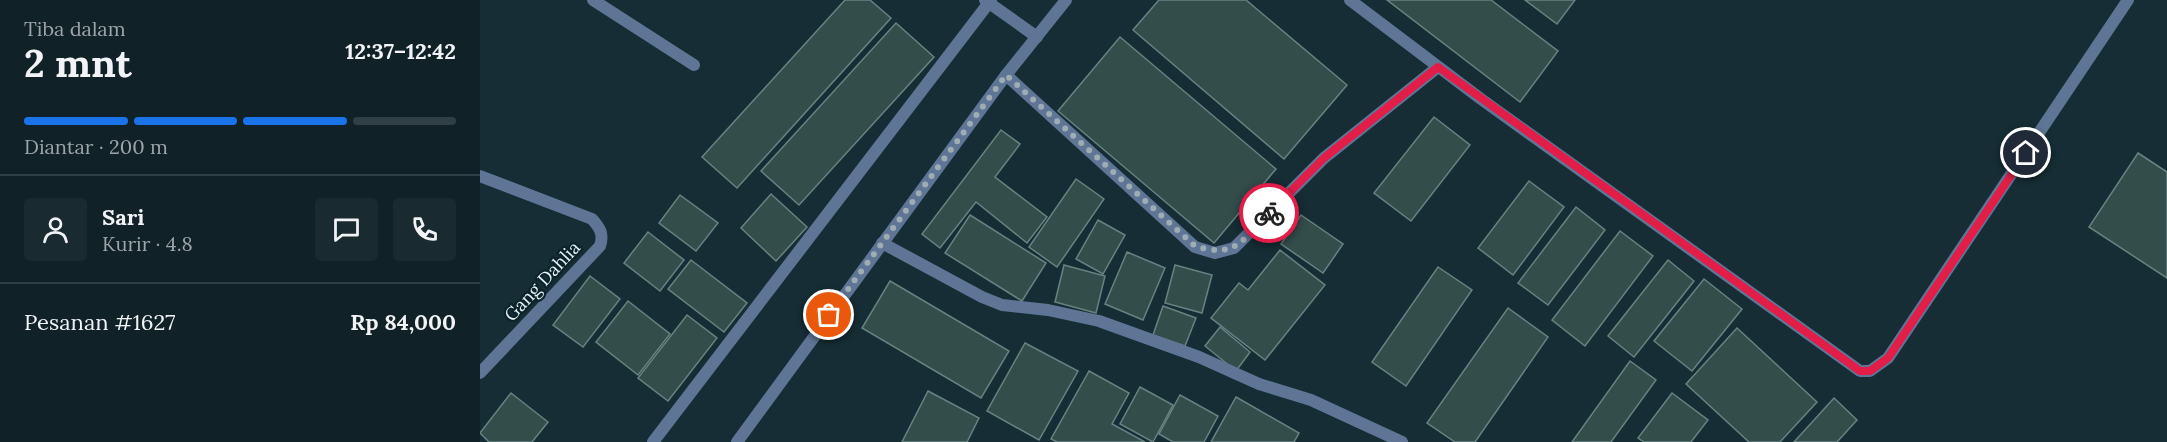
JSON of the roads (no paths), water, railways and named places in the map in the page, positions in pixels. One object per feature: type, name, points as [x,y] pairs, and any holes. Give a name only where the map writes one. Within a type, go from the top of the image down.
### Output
[{"type":"street","points":[[593,0],[694,65]]},
{"type":"street","points":[[737,442],[1006,75],[1032,33],[1066,0]]},
{"type":"street","points":[[1350,0],[1438,67],[1860,371],[1870,371],[1888,358],[2128,0]]},
{"type":"street","points":[[653,442],[991,3],[1032,33]]},
{"type":"street","points":[[1006,75],[1195,246],[1215,253],[1234,248],[1324,158],[1438,67]]},
{"type":"street","name":"Gang Dahlia","points":[[480,176],[592,219],[600,228],[603,239],[600,246],[480,373]]},
{"type":"street","points":[[882,243],[982,297],[1002,305],[1048,310],[1099,321],[1199,357],[1259,384],[1311,400],[1402,442]]}]
